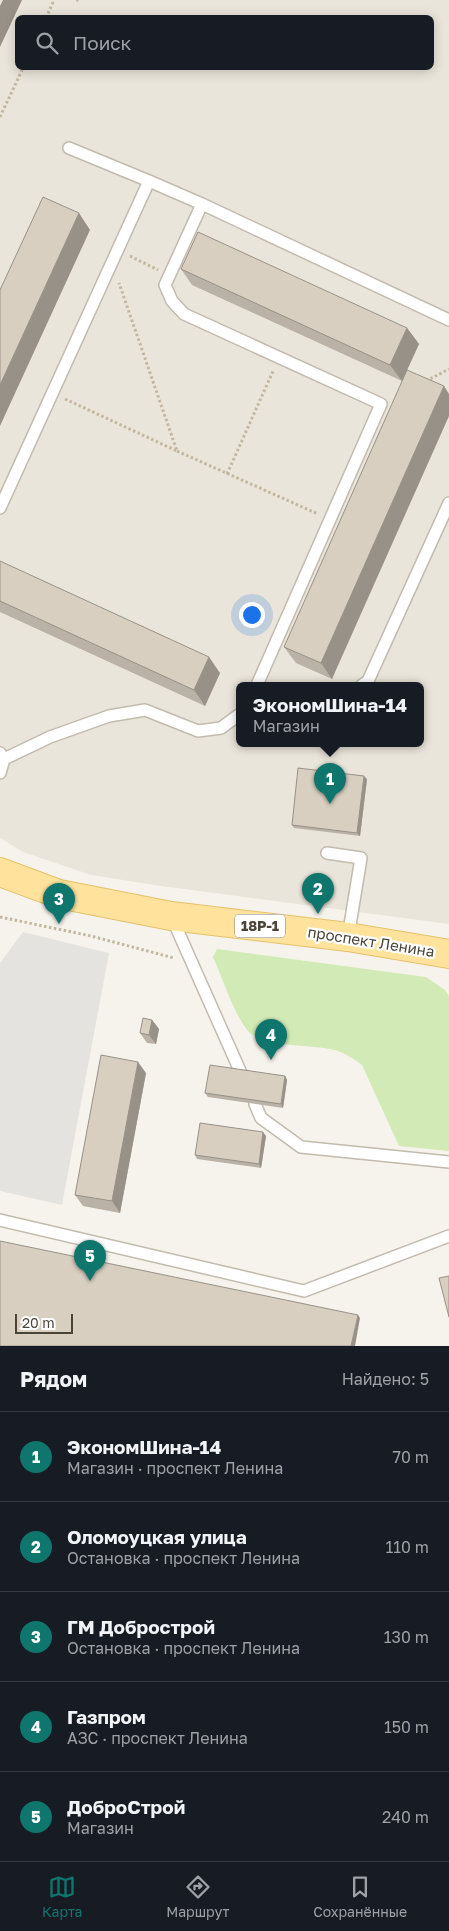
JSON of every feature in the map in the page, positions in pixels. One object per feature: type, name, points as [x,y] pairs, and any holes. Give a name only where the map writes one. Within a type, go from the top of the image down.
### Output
[{"type":"main road","name":"проспект Ленина","points":[[0,872],[59,894],[171,916],[348,937],[449,954]]},
{"type":"lane","points":[[69,148],[202,204],[449,320]]},
{"type":"lane","points":[[0,508],[149,181]]},
{"type":"lane","points":[[202,204],[165,285],[172,301],[184,314],[381,404],[258,682]]},
{"type":"lane","points":[[366,682],[449,503]]},
{"type":"lane","points":[[0,773],[2,756],[109,716],[145,710],[198,731],[221,728],[236,717]]},
{"type":"lane","points":[[327,853],[361,858],[348,937]]},
{"type":"lane","points":[[171,916],[241,1073]]},
{"type":"lane","points":[[255,1104],[261,1118],[301,1146],[449,1162]]},
{"type":"lane","points":[[0,1220],[304,1291],[449,1236]]},
{"type":"path","points":[[47,15],[54,0]]},
{"type":"path","points":[[0,117],[22,70]]},
{"type":"path","points":[[118,250],[169,275]]},
{"type":"path","points":[[112,263],[177,451]]},
{"type":"path","points":[[227,474],[280,358]]},
{"type":"path","points":[[424,382],[449,369]]},
{"type":"path","points":[[53,393],[330,520]]},
{"type":"path","points":[[0,917],[91,936],[192,962]]},
{"type":"shaded area","points":[[0,0],[449,0],[449,924],[91,875],[23,852],[0,838]]},
{"type":"shaded area","points":[[23,932],[109,953],[62,1205],[0,1191],[0,963]]},
{"type":"green space","points":[[217,949],[426,977],[445,990],[449,996],[449,1151],[399,1146],[362,1065],[349,1056],[326,1048],[264,1040],[254,1036],[247,1030],[233,1004],[213,957]]},
{"type":"building","points":[[43,197],[79,213],[0,385],[0,290]]},
{"type":"building","points":[[198,232],[407,328],[390,365],[181,269]]},
{"type":"building","points":[[407,370],[444,386],[321,663],[284,647]]},
{"type":"building","points":[[0,561],[209,657],[194,690],[0,601]]},
{"type":"building","points":[[298,768],[364,776],[357,833],[292,825]]},
{"type":"building","points":[[143,1018],[152,1020],[149,1035],[140,1033]]},
{"type":"building","points":[[101,1055],[138,1062],[112,1201],[75,1195]]},
{"type":"building","points":[[210,1065],[285,1076],[281,1104],[205,1093]]},
{"type":"building","points":[[200,1123],[263,1132],[259,1164],[195,1155]]},
{"type":"building","points":[[0,1241],[358,1315],[351,1346],[0,1346]]},
{"type":"building","points":[[449,1276],[449,1317],[439,1278]]},
{"type":"place","name":"ЭкономШина-14","points":[[330,804]]},
{"type":"place","name":"Оломоуцкая улица","points":[[318,914]]},
{"type":"place","name":"ГМ Добрострой","points":[[59,924]]},
{"type":"place","name":"Газпром","points":[[271,1060]]},
{"type":"place","name":"ДоброСтрой","points":[[90,1281]]}]
